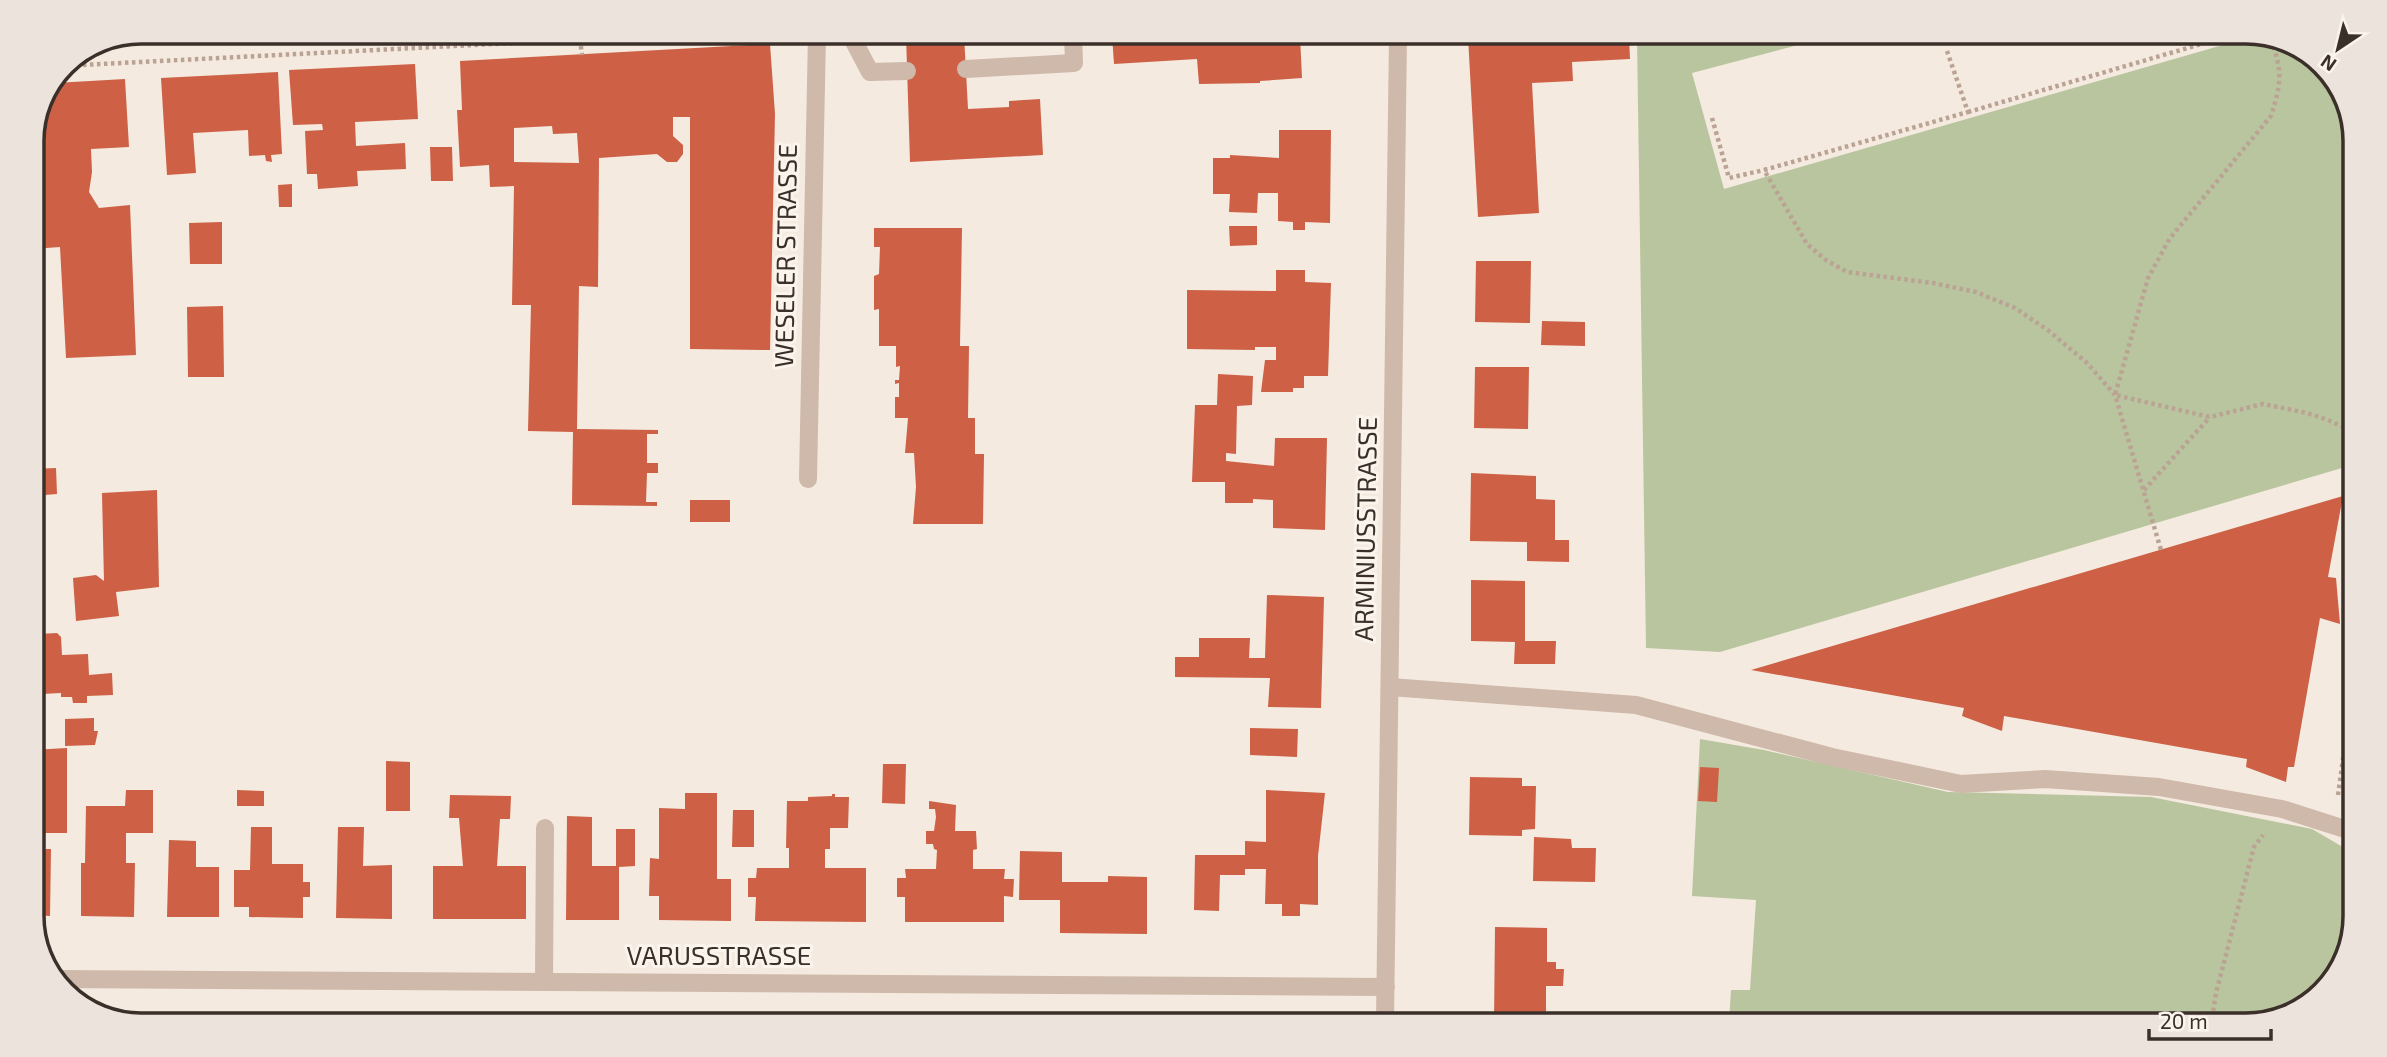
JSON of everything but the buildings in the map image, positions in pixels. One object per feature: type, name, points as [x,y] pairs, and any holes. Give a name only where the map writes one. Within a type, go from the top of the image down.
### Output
[{"type":"street","name":"WESELER STRASSE","points":[[808,479],[817,44]]},
{"type":"street","points":[[855,44],[870,72],[907,71]]},
{"type":"street","points":[[966,69],[1074,63],[1073,44]]},
{"type":"street","name":"ARMINIUSSTRASSE","points":[[1385,1013],[1398,44]]},
{"type":"street","points":[[1391,687],[1636,705],[1832,757],[1961,785],[2045,779],[2159,787],[2283,809],[2340,827]]},
{"type":"street","points":[[544,982],[545,828]]},
{"type":"street","name":"VARUSSTRASSE","points":[[67,979],[1386,987]]},
{"type":"path","points":[[81,65],[484,44]]},
{"type":"path","points":[[581,44],[582,55]]},
{"type":"path","points":[[1712,118],[1729,178],[1765,170],[2201,44]]},
{"type":"path","points":[[2115,395],[2148,278],[2170,238],[2271,116],[2281,72],[2274,48]]},
{"type":"path","points":[[1947,51],[1968,112]]},
{"type":"path","points":[[1765,170],[1807,244],[1826,261],[1847,272],[1933,283],[1976,292],[2015,308],[2087,363],[2115,395],[2161,550]]},
{"type":"path","points":[[2115,395],[2210,417],[2263,404],[2306,413],[2343,427]]},
{"type":"path","points":[[2144,491],[2210,417]]},
{"type":"path","points":[[2340,827],[2343,767]]},
{"type":"path","points":[[2213,1013],[2254,847],[2283,809]]},
{"type":"green space","points":[[1637,44],[1802,44],[1692,73],[1724,189],[2226,44],[2265,46],[2283,51],[2303,63],[2303,84],[2324,84],[2338,110],[2343,134],[2343,468],[1720,652],[1646,648]]},
{"type":"green space","points":[[1700,739],[1764,750],[1948,792],[2151,797],[2312,829],[2343,847],[2341,935],[2330,965],[2319,980],[2300,997],[2271,1010],[2246,1013],[1730,1013],[1731,990],[1750,990],[1756,900],[1692,896]]}]
